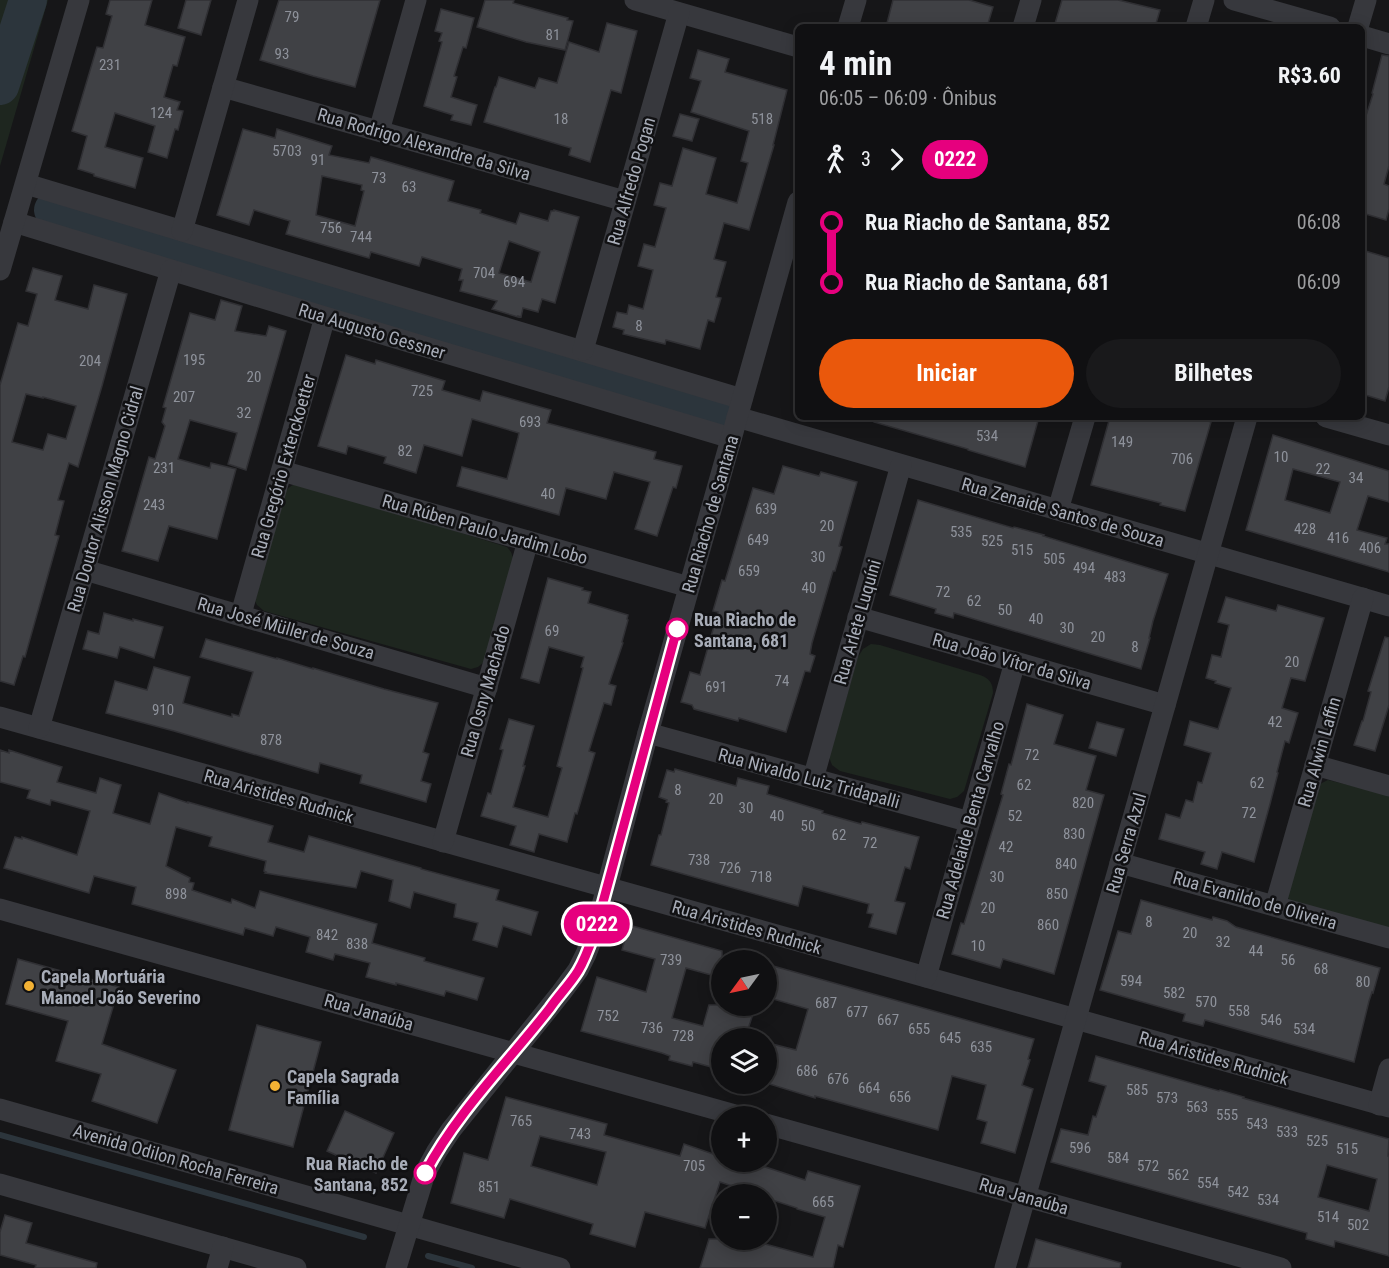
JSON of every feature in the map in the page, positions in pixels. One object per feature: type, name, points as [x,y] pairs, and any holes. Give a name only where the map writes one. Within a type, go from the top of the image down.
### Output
[{"type":"street","points":[[0,270],[79,0]]},
{"type":"street","points":[[182,231],[249,0]]},
{"type":"street","points":[[379,131],[416,0]]},
{"type":"street","points":[[635,0],[795,45]]},
{"type":"street","points":[[849,24],[856,0]]},
{"type":"street","points":[[1024,24],[1031,0]]},
{"type":"street","points":[[1197,24],[1204,0]]},
{"type":"street","points":[[1234,0],[1319,24]]},
{"type":"street","points":[[1359,24],[1366,0]]},
{"type":"street","name":"Rua Alfredo Pogan","points":[[583,350],[679,13]]},
{"type":"street","points":[[1365,37],[1389,44]]},
{"type":"street","name":"Rua Rodrigo Alexandre da Silva","points":[[223,87],[625,201]]},
{"type":"street","points":[[26,184],[583,350],[740,408]]},
{"type":"street","name":"Rua Augusto Gessner","points":[[14,222],[731,438]]},
{"type":"street","name":"Rua Riacho de Santana","points":[[396,1268],[425,1173],[437,1151],[451,1130],[578,970],[596,928],[731,438],[789,265],[795,223]]},
{"type":"street","name":"Rua Doutor Alisson Magno Cidral","points":[[39,728],[171,270]]},
{"type":"street","name":"Rua Gregório Exterckoetter","points":[[241,614],[325,317]]},
{"type":"street","name":"Rua Zenaide Santos de Souza","points":[[740,408],[901,465],[1389,606]]},
{"type":"street","points":[[1058,510],[1084,420]]},
{"type":"street","name":"Rua Serra Azul","points":[[1005,1268],[1246,420]]},
{"type":"street","points":[[1336,420],[1389,435]]},
{"type":"street","name":"Rua Arlete Luquíni","points":[[813,779],[901,465]]},
{"type":"street","name":"Rua Rúben Paulo Jardim Lobo","points":[[282,471],[689,587]]},
{"type":"street","name":"Rua Osny Machado","points":[[443,842],[528,541]]},
{"type":"street","name":"Rua José Müller de Souza","points":[[85,570],[487,688]]},
{"type":"street","name":"Rua Alwin Laffin","points":[[1275,906],[1363,598]]},
{"type":"street","name":"Rua João Vítor da Silva","points":[[858,617],[1165,705]]},
{"type":"street","name":"Rua Adelaide Benta Carvalho","points":[[926,977],[1015,662]]},
{"type":"street","name":"Rua Aristides Rudnick","points":[[0,717],[1384,1106]]},
{"type":"street","name":"Rua Nivaldo Luiz Tridapalli","points":[[648,733],[970,822]]},
{"type":"street","points":[[1315,765],[1389,786]]},
{"type":"street","name":"Rua Evanildo de Oliveira","points":[[1120,863],[1389,938]]},
{"type":"street","name":"Rua Janaúba","points":[[0,909],[711,1108]]},
{"type":"street","points":[[1384,1106],[1389,1069]]},
{"type":"street","name":"Avenida Odilon Rocha Ferreira","points":[[0,1109],[560,1268]]},
{"type":"street","name":"Rua Janaúba","points":[[777,1127],[1281,1268]]},
{"type":"street","points":[[0,1184],[296,1268]]},
{"type":"street","points":[[217,1268],[223,1247]]},
{"type":"shaded area","points":[[0,0],[48,0],[0,166]]},
{"type":"shaded area","points":[[295,484],[305,485],[507,547],[513,558],[485,661],[471,669],[264,611],[257,605],[255,601],[284,492]]},
{"type":"shaded area","points":[[871,644],[980,675],[988,679],[991,684],[993,693],[964,791],[957,797],[950,799],[840,771],[832,765],[829,757],[858,657],[863,649]]},
{"type":"shaded area","points":[[1328,780],[1389,795],[1389,930],[1289,900],[1287,896],[1320,784]]},
{"type":"building","points":[[110,0],[152,0],[145,25],[185,37],[177,66],[173,65],[164,97],[180,102],[177,110],[183,111],[167,158],[148,152],[155,126],[115,113],[105,147],[143,158],[135,188],[78,169],[87,136],[72,131],[97,47],[103,48],[112,16],[106,14]]},
{"type":"building","points":[[186,0],[211,0],[201,35],[178,28]]},
{"type":"building","points":[[279,0],[380,0],[355,87],[260,60]]},
{"type":"building","points":[[485,0],[514,0],[513,3],[573,21],[565,50],[526,42],[477,27]]},
{"type":"building","points":[[893,0],[969,0],[993,7],[988,24],[887,24]]},
{"type":"building","points":[[1062,0],[1118,0],[1160,10],[1156,24],[1055,24]]},
{"type":"building","points":[[441,9],[474,18],[466,48],[463,47],[454,76],[457,77],[451,97],[477,105],[471,125],[451,120],[453,115],[424,106],[442,42],[439,41],[442,33],[435,31]]},
{"type":"building","points":[[607,23],[637,31],[621,93],[611,90],[590,162],[569,155],[571,148],[484,122],[499,77],[535,88],[539,78],[557,83],[569,42],[599,52]]},
{"type":"building","points":[[698,50],[729,59],[725,72],[787,90],[774,145],[749,230],[724,223],[714,259],[726,262],[716,297],[721,298],[714,322],[708,320],[700,349],[666,340],[665,344],[623,334],[624,330],[613,327],[617,312],[627,314],[629,305],[643,309],[653,270],[638,266],[644,244],[655,247],[666,208],[654,205],[660,183],[672,186],[683,148],[716,158],[706,194],[737,203],[748,163],[741,161],[749,131],[691,112],[701,81],[690,78]]},
{"type":"building","points":[[1382,55],[1389,56],[1389,166],[1384,184],[1389,186],[1389,209],[1386,220],[1365,214],[1365,119]]},
{"type":"building","points":[[680,114],[699,119],[692,141],[673,136]]},
{"type":"building","points":[[243,129],[275,138],[277,129],[332,146],[329,155],[369,163],[371,157],[454,181],[448,201],[481,210],[480,213],[516,224],[520,213],[548,221],[551,211],[554,210],[579,217],[555,303],[542,299],[538,312],[523,308],[521,317],[518,317],[492,309],[497,301],[460,291],[463,280],[459,280],[462,269],[422,257],[419,266],[371,252],[369,258],[286,234],[290,221],[254,210],[249,225],[217,215]],"holes":[[[322,176],[362,185],[361,190],[364,191],[355,226],[316,215]],[[509,241],[540,252],[531,282],[499,273]]]},
{"type":"building","points":[[1365,251],[1389,258],[1389,387],[1385,401],[1365,395]]},
{"type":"building","points":[[33,268],[62,276],[55,300],[88,309],[94,285],[127,294],[78,467],[69,463],[58,500],[64,501],[55,535],[59,536],[25,657],[23,656],[14,685],[0,681],[0,385],[18,323],[28,326],[37,294],[26,291]],"holes":[[[26,394],[76,406],[66,439],[48,434],[43,450],[12,442]]]},
{"type":"building","points":[[221,300],[242,306],[235,331],[266,336],[269,326],[286,331],[246,470],[228,464],[237,433],[190,420],[178,459],[210,468],[211,463],[236,469],[217,539],[169,526],[158,561],[122,551],[149,457],[155,459],[165,426],[162,422],[166,408],[163,407],[190,313],[215,320]]},
{"type":"building","points":[[346,355],[375,364],[376,360],[445,381],[442,390],[480,401],[483,391],[551,410],[547,423],[656,452],[654,459],[682,466],[657,536],[635,529],[650,482],[614,472],[606,499],[566,488],[559,515],[457,486],[462,467],[507,479],[518,438],[519,433],[472,419],[462,456],[424,445],[416,473],[384,463],[386,457],[348,446],[346,454],[318,446]]},
{"type":"building","points":[[874,420],[1038,420],[1025,467],[874,422]]},
{"type":"building","points":[[1109,420],[1205,420],[1211,422],[1185,511],[1091,485]]},
{"type":"building","points":[[1273,435],[1389,471],[1389,502],[1368,496],[1357,530],[1387,538],[1385,544],[1389,544],[1389,572],[1246,530]],"holes":[[[1293,469],[1340,482],[1330,513],[1285,500]]]},
{"type":"building","points":[[783,466],[819,476],[821,472],[857,482],[839,546],[842,547],[812,643],[810,654],[815,656],[810,672],[805,671],[786,732],[739,718],[738,721],[694,709],[692,705],[681,702],[690,672],[700,675],[718,612],[713,611],[722,580],[725,581],[753,488],[774,494]]},
{"type":"building","points":[[918,500],[1044,535],[1168,574],[1141,669],[954,613],[953,618],[935,613],[936,609],[890,595]]},
{"type":"building","points":[[548,578],[591,592],[588,603],[628,615],[628,620],[609,684],[616,686],[611,705],[604,703],[589,751],[595,753],[567,842],[539,834],[534,852],[510,845],[516,826],[481,816],[488,793],[491,794],[509,719],[534,726],[513,807],[548,817],[562,768],[557,766],[584,657],[549,647],[539,683],[521,678]]},
{"type":"building","points":[[1226,597],[1276,611],[1278,605],[1324,618],[1305,681],[1291,678],[1282,708],[1298,713],[1289,743],[1285,741],[1254,862],[1222,852],[1217,869],[1201,864],[1205,852],[1159,839],[1166,814],[1180,818],[1186,800],[1193,802],[1198,782],[1202,783],[1211,753],[1184,745],[1190,721],[1218,729],[1231,688],[1206,678],[1212,655],[1221,657],[1229,625],[1218,622]]},
{"type":"building","points":[[104,613],[163,627],[154,658],[120,647],[117,658],[83,649],[88,631],[99,634]]},
{"type":"building","points":[[1385,637],[1389,638],[1389,705],[1375,751],[1354,745],[1363,721],[1371,692],[1368,691]]},
{"type":"building","points":[[206,639],[438,703],[423,752],[429,754],[421,781],[431,784],[426,802],[360,783],[362,775],[320,763],[318,773],[106,713],[115,681],[147,690],[154,667],[190,677],[183,703],[232,717],[232,714],[239,716],[253,672],[200,657]]},
{"type":"building","points":[[1027,704],[1063,715],[1054,744],[1096,756],[1086,790],[1104,795],[1054,974],[1003,959],[1000,968],[952,954],[961,923],[964,924],[1003,795],[1001,794]]},
{"type":"building","points":[[1097,722],[1124,729],[1116,756],[1089,748]]},
{"type":"building","points":[[0,750],[9,753],[9,750],[62,767],[57,782],[96,793],[100,778],[121,785],[113,813],[150,824],[159,793],[273,826],[268,842],[304,852],[309,836],[499,890],[496,900],[538,912],[531,935],[503,926],[497,947],[473,940],[478,923],[454,917],[456,904],[414,892],[410,908],[389,901],[393,880],[361,871],[356,888],[265,873],[266,861],[209,846],[212,837],[176,827],[166,866],[190,878],[189,882],[194,883],[192,890],[231,903],[232,899],[255,908],[260,891],[377,924],[372,943],[484,978],[477,1000],[446,991],[444,996],[366,977],[370,963],[335,954],[333,960],[306,952],[310,937],[276,927],[273,936],[245,928],[243,935],[132,904],[136,887],[94,876],[89,893],[4,868],[15,837],[22,839],[22,837],[77,855],[90,811],[51,800],[50,805],[27,798],[30,790],[0,782]]},
{"type":"building","points":[[675,769],[736,786],[738,778],[769,786],[767,794],[823,811],[822,813],[919,837],[910,869],[905,867],[895,901],[905,903],[896,934],[869,927],[873,914],[867,913],[869,904],[803,886],[798,906],[651,865],[669,803],[659,797],[667,770],[674,772]]},
{"type":"building","points":[[1141,900],[1212,920],[1213,917],[1227,921],[1236,927],[1380,968],[1369,1001],[1354,1062],[1205,1020],[1203,1026],[1183,1021],[1185,1014],[1100,990],[1118,931],[1131,934]]},
{"type":"building","points":[[629,925],[718,950],[711,950],[711,975],[686,968],[672,1018],[703,1026],[709,1005],[711,1005],[711,1016],[752,1016],[748,1028],[711,1028],[711,1067],[693,1062],[692,1066],[669,1060],[670,1056],[662,1053],[581,1031],[597,977],[646,992],[655,959],[622,950]]},
{"type":"building","points":[[18,959],[119,987],[102,1044],[176,1070],[157,1123],[92,1101],[101,1074],[56,1061],[68,1021],[6,1004]]},
{"type":"building","points":[[777,967],[1034,1039],[1022,1085],[1033,1089],[1015,1153],[981,1143],[987,1122],[977,1119],[986,1085],[952,1076],[938,1130],[777,1086],[777,1045],[796,1050],[808,1009],[777,1000]]},
{"type":"building","name":"Capela Sagrada Família","points":[[257,1025],[321,1042],[293,1147],[229,1130]]},
{"type":"building","points":[[1096,1056],[1389,1139],[1389,1256],[1335,1241],[1334,1247],[1306,1239],[1307,1233],[1051,1162],[1061,1129],[1088,1135],[1093,1116],[1096,1117],[1106,1086],[1089,1081]],"holes":[[[1327,1165],[1377,1179],[1369,1211],[1318,1197]]]},
{"type":"building","points":[[506,1097],[607,1124],[604,1135],[680,1156],[684,1144],[711,1153],[711,1172],[777,1171],[805,1180],[808,1171],[860,1186],[843,1247],[838,1245],[833,1268],[700,1268],[709,1239],[711,1239],[711,1250],[777,1250],[777,1247],[813,1257],[825,1217],[777,1202],[777,1184],[720,1182],[719,1184],[711,1184],[711,1210],[705,1228],[645,1212],[635,1247],[590,1234],[593,1224],[510,1199],[504,1218],[451,1203],[464,1153],[488,1160]],"holes":[[[540,1136],[606,1152],[597,1185],[531,1166]]]},
{"type":"building","points":[[345,1111],[394,1133],[376,1173],[327,1151]]},
{"type":"building","points":[[5,1215],[32,1223],[26,1243],[97,1263],[96,1268],[35,1268],[36,1265],[0,1255],[0,1232]]},
{"type":"building","points":[[1036,1239],[1121,1263],[1120,1268],[1028,1268]]},
{"type":"waterway","points":[[0,86],[28,0]]},
{"type":"waterway","points":[[53,210],[726,417]]},
{"type":"waterway","points":[[0,1135],[364,1237]]},
{"type":"waterway","points":[[428,1256],[472,1268]]},
{"type":"bus line","name":"0222","points":[[425,1173],[451,1130],[543,1016],[578,970],[586,954],[596,928],[677,629]]},
{"type":"place","name":"Rua Riacho de Santana, 681","points":[[677,629]]},
{"type":"place","name":"Capela Mortuária Manoel João Severino","points":[[29,986]]},
{"type":"place","name":"Capela Sagrada Família","points":[[275,1086]]},
{"type":"place","name":"Rua Riacho de Santana, 852","points":[[425,1173]]}]
